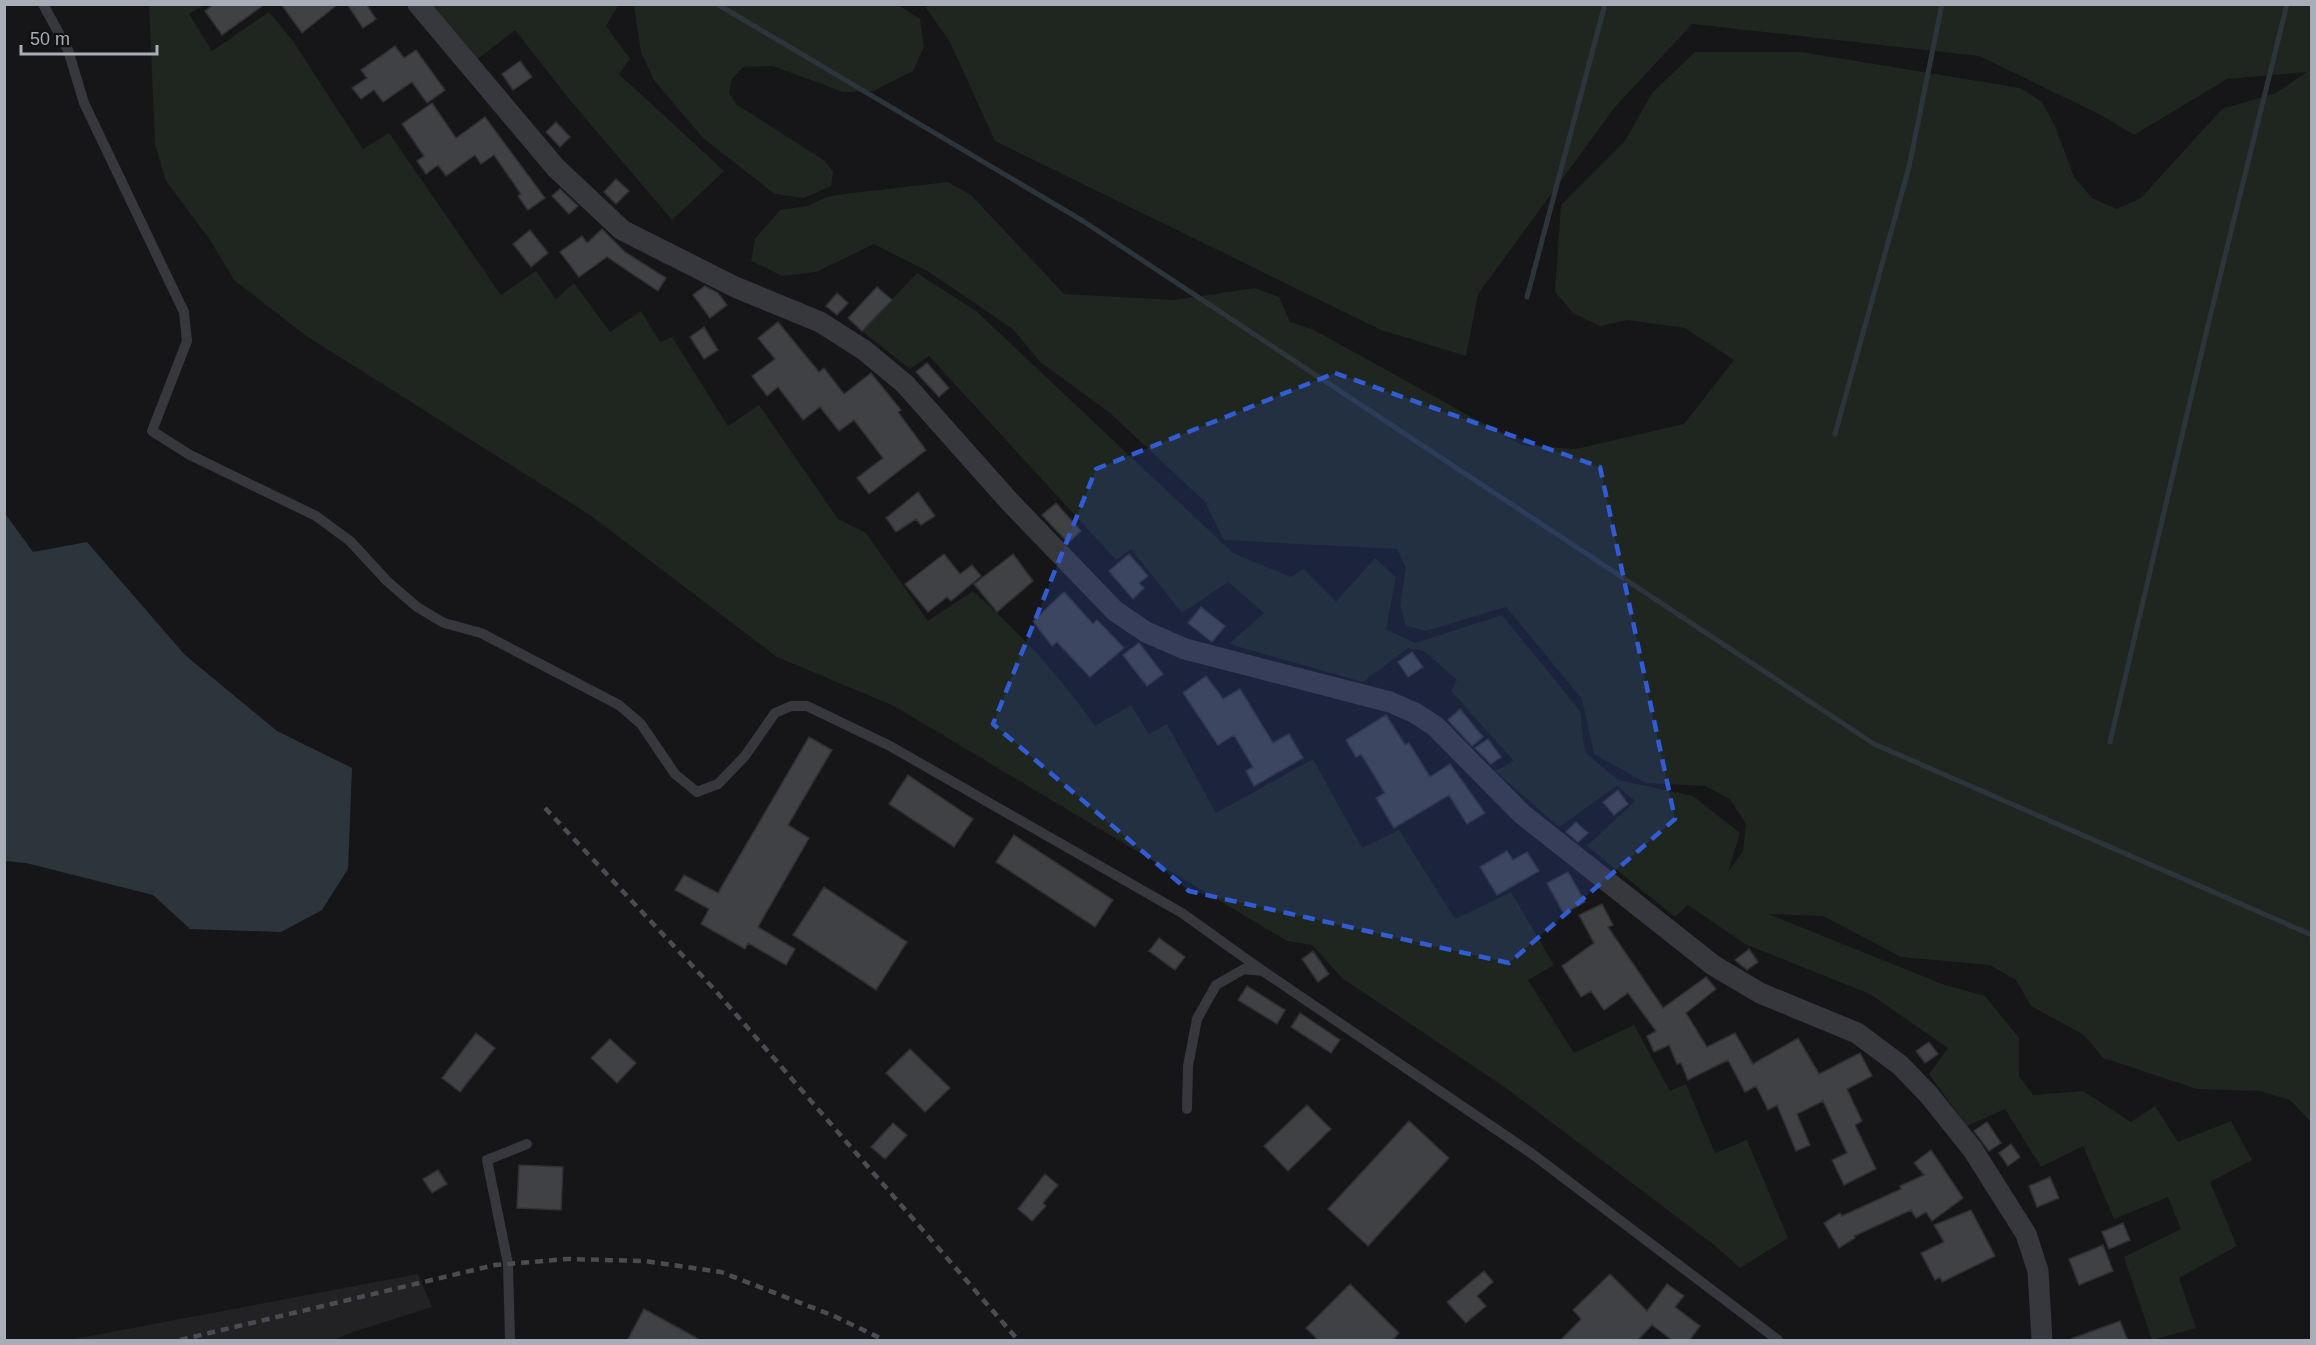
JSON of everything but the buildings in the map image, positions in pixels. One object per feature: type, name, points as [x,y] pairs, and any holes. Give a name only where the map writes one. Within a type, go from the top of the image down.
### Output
[{"type":"street","points":[[418,4],[556,168],[622,230],[735,287],[820,322],[864,350],[905,384],[1009,501],[1114,611],[1146,632],[1185,649],[1390,702],[1415,713],[1435,726],[1522,814],[1713,965],[1760,993],[1857,1033],[1900,1065],[1929,1095],[1973,1150],[2026,1234],[2038,1271],[2042,1341]]},
{"type":"lane","points":[[43,4],[68,50],[84,103],[184,312],[187,341],[152,431],[190,455],[316,516],[350,541],[387,581],[417,607],[444,623],[481,633],[619,705],[641,724],[675,774],[697,792],[718,784],[745,756],[775,713],[791,706],[807,706],[890,746],[1182,913],[1263,971],[1531,1153],[1778,1341]]},
{"type":"lane","points":[[1187,1109],[1188,1066],[1197,1019],[1215,985],[1244,969],[1263,971]]},
{"type":"lane","points":[[510,1341],[508,1264],[487,1161],[527,1144]]},
{"type":"highlighted area","points":[[1335,373],[1600,467],[1675,819],[1509,963],[1189,891],[993,724],[1096,469]]},
{"type":"shaded area","points":[[149,5],[204,5],[189,14],[212,51],[269,12],[293,41],[363,149],[389,133],[501,295],[536,271],[556,299],[574,283],[610,332],[641,311],[660,342],[672,337],[728,426],[759,405],[838,519],[866,533],[928,621],[973,591],[1038,655],[1095,726],[1131,705],[1149,734],[1167,724],[1216,813],[1313,759],[1362,848],[1399,830],[1455,919],[1511,892],[1554,965],[1528,980],[1574,1053],[1634,1025],[1670,1091],[1686,1084],[1715,1153],[1747,1140],[1788,1238],[1740,1268],[1714,1245],[1506,1088],[1342,978],[1312,945],[1287,941],[894,706],[777,657],[590,515],[305,335],[234,280],[210,240],[166,181],[155,144]]},
{"type":"shaded area","points":[[429,5],[618,5],[606,26],[630,59],[619,74],[724,171],[672,220],[569,99],[515,30],[475,61]]},
{"type":"shaded area","points":[[634,5],[898,5],[920,19],[924,47],[913,71],[873,91],[843,92],[773,66],[743,67],[732,79],[729,93],[736,104],[825,161],[833,172],[831,186],[804,198],[775,194],[703,138],[654,80],[641,52]]},
{"type":"shaded area","points":[[924,5],[2311,5],[2311,1122],[2290,1100],[2260,1091],[2197,1089],[2103,1058],[2084,1035],[2031,1006],[2016,980],[1990,965],[1901,957],[1823,916],[1768,914],[1945,985],[1985,996],[2019,1038],[2019,1076],[2033,1095],[2083,1091],[2131,1122],[2155,1106],[2178,1142],[2231,1121],[2252,1160],[2210,1182],[2237,1246],[2179,1278],[2196,1328],[2152,1340],[2124,1257],[2181,1229],[2168,1197],[2114,1219],[2083,1146],[2041,1167],[2005,1109],[1967,1126],[1929,1074],[1948,1048],[1870,994],[1745,944],[1688,905],[1675,917],[1587,846],[1635,801],[1617,786],[1559,827],[1495,771],[1514,761],[1451,691],[1457,680],[1424,651],[1408,648],[1363,682],[1229,644],[1264,613],[1228,582],[1182,613],[1131,549],[1116,560],[929,356],[910,369],[862,331],[917,273],[976,311],[1233,553],[1291,577],[1303,569],[1336,602],[1375,558],[1396,577],[1386,629],[1415,643],[1502,615],[1580,711],[1585,752],[1618,780],[1693,796],[1740,833],[1728,872],[1743,851],[1746,824],[1730,799],[1705,786],[1646,783],[1594,754],[1582,699],[1506,607],[1426,631],[1406,626],[1400,606],[1406,568],[1397,549],[1224,540],[1205,502],[1109,412],[1040,362],[1013,329],[929,272],[874,244],[816,272],[782,276],[751,261],[755,239],[780,210],[808,206],[826,197],[844,194],[948,182],[971,195],[1064,294],[1174,300],[1255,288],[1279,297],[1290,322],[1314,330],[1522,445],[1576,449],[1684,424],[1734,360],[1685,328],[1628,320],[1600,326],[1574,314],[1555,292],[1561,205],[1625,141],[1652,93],[1695,52],[1801,52],[2020,88],[2042,102],[2055,126],[2074,177],[2092,198],[2117,209],[2141,198],[2222,109],[2276,93],[2307,72],[2227,79],[2134,135],[2101,115],[1979,56],[1692,24],[1615,107],[1478,294],[1466,356],[1381,330],[995,141],[950,42]]},
{"type":"shaded area","points":[[4,512],[33,552],[87,542],[185,655],[277,731],[352,768],[348,869],[322,910],[281,932],[190,929],[153,895],[26,863],[5,861]]},
{"type":"shaded area","points":[[418,1274],[432,1307],[334,1340],[69,1340]]},
{"type":"waterway","points":[[717,4],[1083,221],[1874,744],[2312,935]]},
{"type":"waterway","points":[[1527,297],[1605,4]]},
{"type":"waterway","points":[[1835,434],[1909,167],[1942,4]]},
{"type":"waterway","points":[[2110,742],[2208,325],[2287,4]]},
{"type":"railway","points":[[545,808],[714,989],[1018,1340]]},
{"type":"railway","points":[[180,1340],[495,1265],[567,1259],[645,1261],[721,1272],[834,1316],[884,1340]]}]
